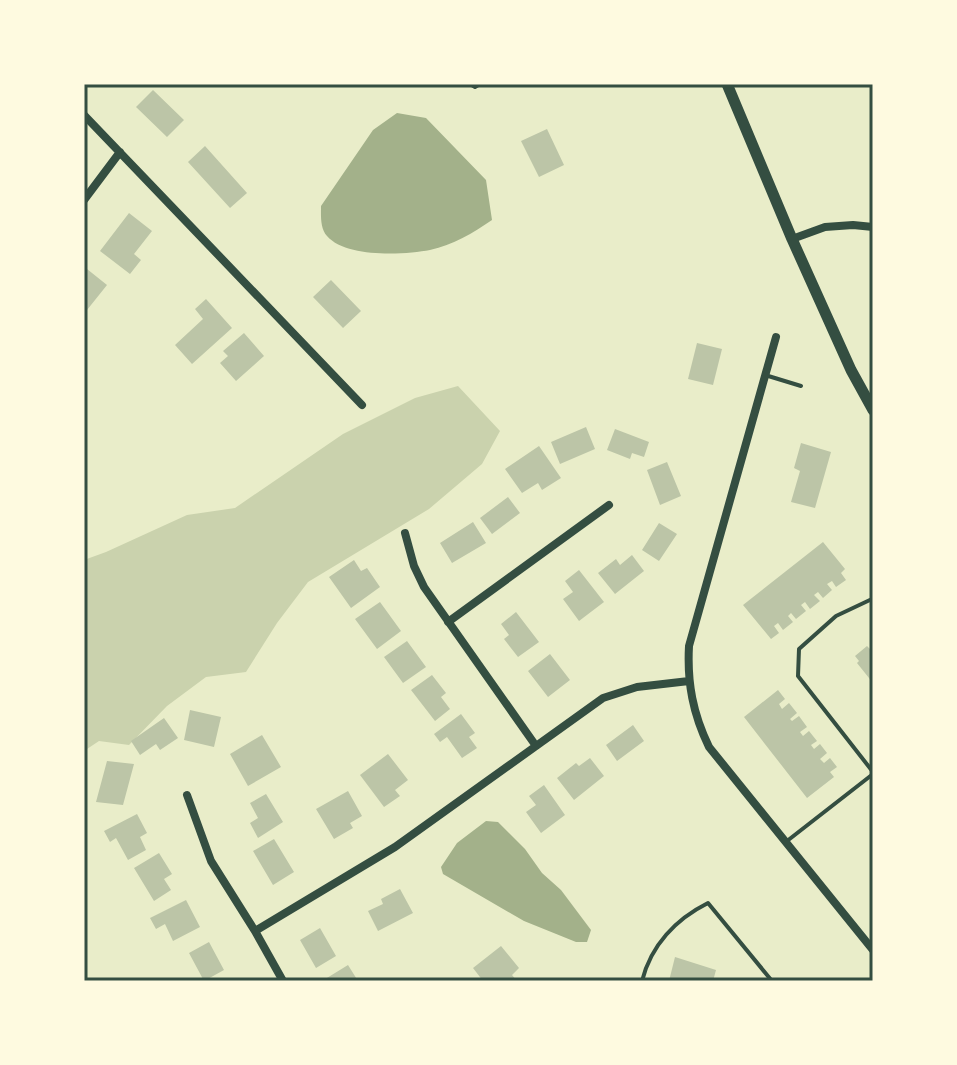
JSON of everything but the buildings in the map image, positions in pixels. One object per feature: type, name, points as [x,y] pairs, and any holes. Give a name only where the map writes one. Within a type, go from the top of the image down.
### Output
[{"type":"main road","points":[[727,84],[792,239],[851,370],[873,410]]},
{"type":"street","points":[[84,115],[362,405]]},
{"type":"street","points":[[84,200],[120,152]]},
{"type":"street","points":[[792,239],[825,227],[873,227]]},
{"type":"street","points":[[776,337],[689,646],[689,681],[694,711],[709,747],[873,950]]},
{"type":"street","points":[[448,622],[609,505]]},
{"type":"street","points":[[405,533],[414,566],[424,587],[536,746]]},
{"type":"street","points":[[255,931],[395,847],[603,698],[637,687],[689,681]]},
{"type":"street","points":[[187,795],[211,861],[283,981]]},
{"type":"lane","points":[[470,84],[475,87],[480,84]]},
{"type":"lane","points":[[765,375],[801,386]]},
{"type":"lane","points":[[785,843],[873,773],[798,676],[799,649],[836,616],[873,599]]},
{"type":"lane","points":[[642,981],[646,964],[668,931],[690,912],[708,903],[772,981]]},
{"type":"shaded area","points":[[397,113],[426,118],[486,180],[492,220],[462,238],[430,250],[391,254],[347,248],[325,233],[321,206],[373,130]]},
{"type":"shaded area","points":[[458,386],[500,431],[482,464],[429,509],[308,582],[246,672],[206,677],[167,706],[129,745],[99,741],[84,751],[84,560],[187,515],[235,508],[343,434],[415,398]]},
{"type":"shaded area","points":[[486,821],[498,822],[561,890],[591,930],[587,942],[576,942],[524,921],[443,874],[441,867],[457,843]]}]
